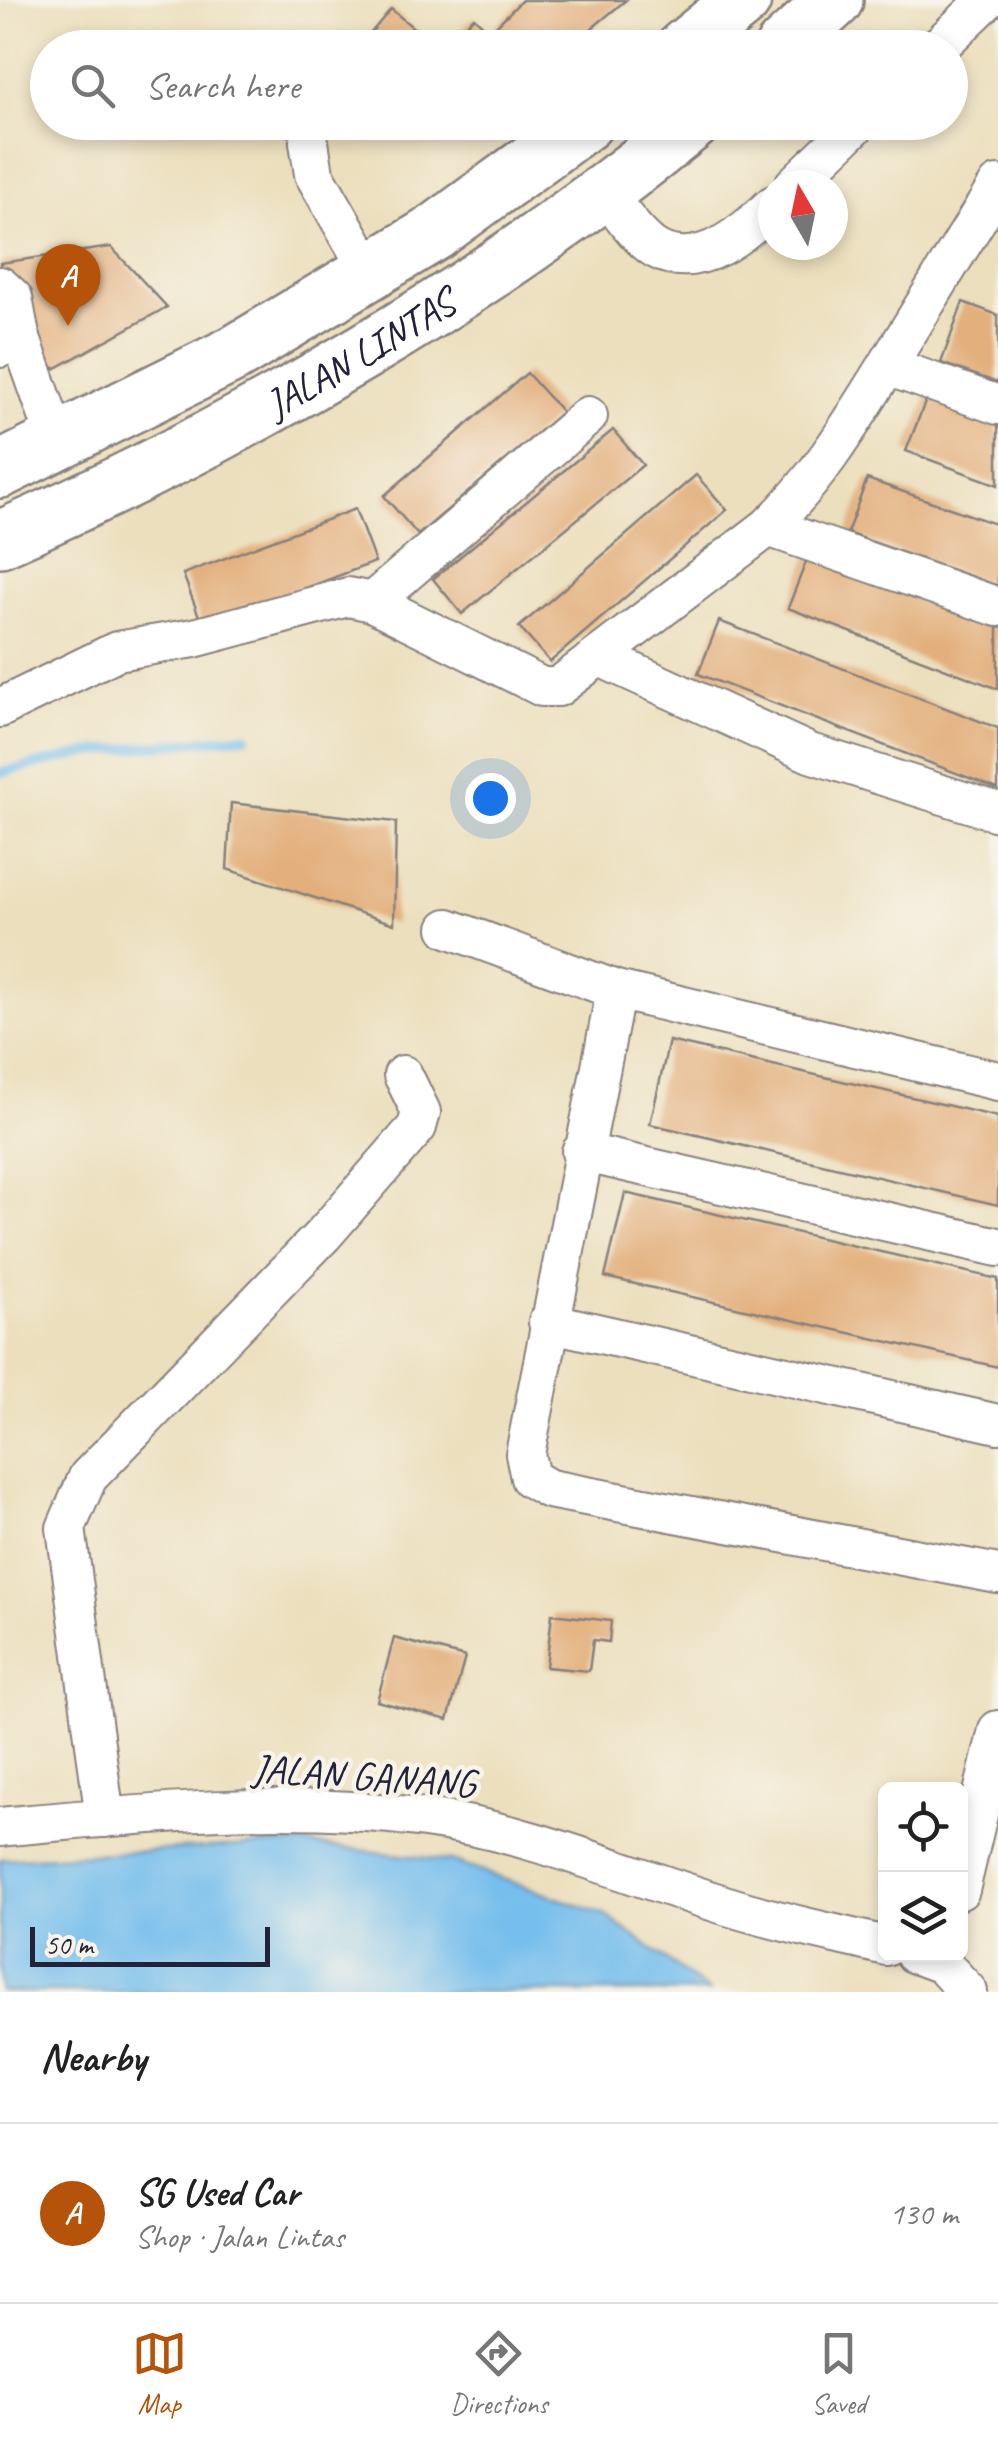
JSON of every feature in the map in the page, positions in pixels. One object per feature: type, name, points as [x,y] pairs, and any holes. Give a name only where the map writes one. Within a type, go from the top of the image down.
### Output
[{"type":"highway","points":[[803,30],[835,0]]},
{"type":"highway","points":[[705,30],[739,1]]},
{"type":"highway","name":"JALAN LINTAS","points":[[0,470],[234,354],[434,233],[561,140]]},
{"type":"highway","name":"JALAN LINTAS","points":[[0,539],[166,462],[467,285],[603,191],[651,140]]},
{"type":"street","points":[[955,30],[986,0]]},
{"type":"street","points":[[809,170],[840,140]]},
{"type":"street","points":[[309,142],[314,174],[370,272]]},
{"type":"street","points":[[603,191],[656,248],[681,254],[721,247],[740,237],[758,220]]},
{"type":"street","points":[[0,708],[117,650],[194,638],[348,597],[372,602],[542,687],[558,687],[602,658],[768,527],[823,469],[996,193]]},
{"type":"street","points":[[0,286],[13,298],[10,342],[58,444]]},
{"type":"street","points":[[887,366],[998,405]]},
{"type":"street","points":[[372,602],[588,416]]},
{"type":"street","points":[[768,527],[998,607]]},
{"type":"street","points":[[602,658],[810,753],[998,812]]},
{"type":"street","points":[[448,928],[616,990],[998,1081]]},
{"type":"street","points":[[616,990],[524,1454],[530,1478],[539,1485],[998,1574]]},
{"type":"street","points":[[105,1818],[66,1528],[88,1477],[324,1234],[418,1127],[421,1112],[403,1075]]},
{"type":"street","points":[[581,1152],[998,1247]]},
{"type":"street","points":[[548,1322],[998,1424]]},
{"type":"street","points":[[964,1872],[998,1730]]},
{"type":"street","name":"JALAN GANANG","points":[[0,1827],[245,1810],[344,1811],[425,1818],[509,1834],[734,1908],[878,1944]]},
{"type":"street","points":[[938,1962],[968,1992]]},
{"type":"water","points":[[299,1843],[451,1861],[604,1914],[710,1992],[0,1992],[0,1859]]},
{"type":"building","points":[[522,0],[626,0],[590,30],[492,30]]},
{"type":"building","points":[[391,9],[416,30],[373,30]]},
{"type":"building","points":[[474,17],[488,30],[460,30]]},
{"type":"building","points":[[111,247],[167,307],[54,369],[0,290],[0,263]]},
{"type":"building","points":[[963,302],[998,315],[998,383],[941,363]]},
{"type":"building","points":[[527,373],[562,412],[418,535],[384,496]]},
{"type":"building","points":[[927,397],[998,424],[998,485],[906,451]]},
{"type":"building","points":[[613,430],[643,465],[462,614],[433,579]]},
{"type":"building","points":[[696,475],[727,510],[550,662],[519,627]]},
{"type":"building","points":[[867,479],[998,525],[998,586],[847,533]]},
{"type":"building","points":[[355,509],[375,562],[203,627],[183,574]]},
{"type":"building","points":[[809,554],[998,627],[998,689],[788,608]]},
{"type":"building","points":[[719,621],[998,728],[998,789],[698,674]]},
{"type":"building","points":[[231,803],[396,822],[394,924],[227,869]]},
{"type":"building","points":[[669,1041],[998,1117],[998,1205],[650,1124]]},
{"type":"building","points":[[625,1193],[998,1279],[998,1367],[605,1277]]},
{"type":"building","points":[[552,1614],[611,1621],[609,1642],[593,1640],[589,1671],[546,1667]]},
{"type":"building","points":[[394,1638],[465,1657],[448,1720],[377,1701]]},
{"type":"waterway","points":[[0,773],[92,752],[246,736]]},
{"type":"place","name":"SG Used Car","points":[[68,326]]}]
